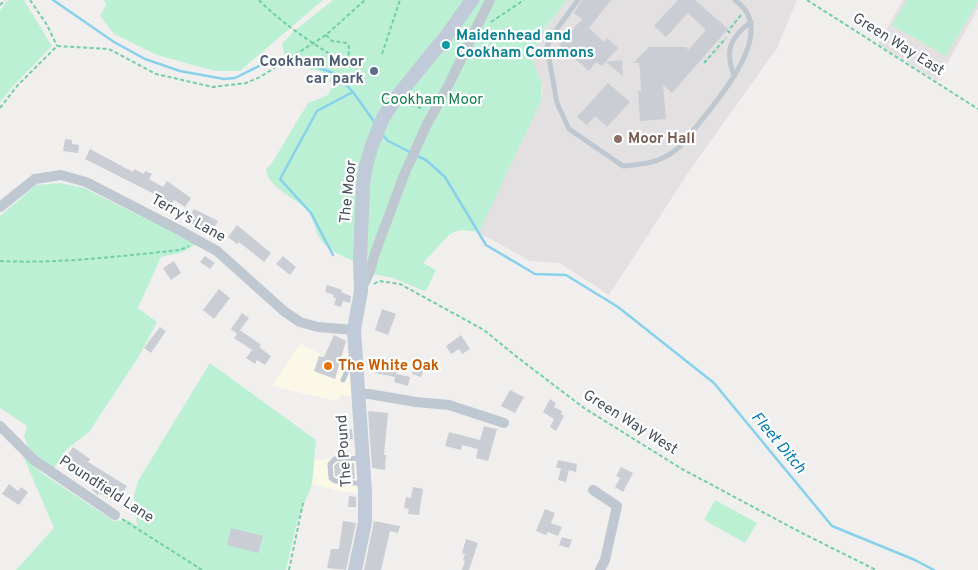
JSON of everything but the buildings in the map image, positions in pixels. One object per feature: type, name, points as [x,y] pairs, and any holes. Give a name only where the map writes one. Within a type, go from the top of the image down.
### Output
[{"type":"main road","name":"The Moor","points":[[354,330],[361,291],[360,260],[363,184],[372,145],[393,95],[447,35],[472,0]]},
{"type":"main road","name":"The Pound","points":[[354,330],[365,522],[356,570]]},
{"type":"street","points":[[361,291],[404,175],[490,0]]},
{"type":"street","name":"Terry's Lane","points":[[0,207],[36,179],[61,175],[86,182],[217,251],[285,312],[300,322],[318,327],[354,330]]},
{"type":"street","points":[[358,394],[449,405],[504,423]]},
{"type":"street","name":"Poundfield Lane","points":[[0,426],[34,460],[115,515]]},
{"type":"street","points":[[593,490],[616,506],[606,560],[600,570]]},
{"type":"lane","points":[[578,0],[550,36],[547,47],[557,103],[569,129],[623,166],[656,162],[675,151],[714,105],[740,68],[751,39],[751,22],[745,9],[735,0]]},
{"type":"lane","points":[[734,76],[729,47],[735,36],[751,22]]},
{"type":"lane","points":[[343,380],[347,371],[356,364]]},
{"type":"lane","points":[[362,458],[335,459],[330,464],[331,478],[335,482],[364,484]]},
{"type":"path","points":[[0,5],[5,0]]},
{"type":"path","points":[[30,0],[57,46]]},
{"type":"path","points":[[259,0],[294,29],[352,67]]},
{"type":"path","points":[[0,108],[18,86],[57,46],[109,49],[156,74],[212,88],[260,78],[326,35],[365,0]]},
{"type":"path","points":[[382,54],[400,0]]},
{"type":"path","points":[[479,24],[488,24],[524,0]]},
{"type":"path","name":"Green Way East","points":[[807,0],[978,109]]},
{"type":"path","points":[[704,63],[730,34],[728,31],[745,9]]},
{"type":"path","points":[[326,35],[332,41],[347,43],[349,47],[348,65]]},
{"type":"path","points":[[393,95],[402,102],[425,109]]},
{"type":"path","points":[[0,261],[99,258],[171,251],[180,250],[200,241]]},
{"type":"path","name":"Green Way West","points":[[382,282],[400,284],[484,330],[584,408],[682,469],[876,570]]},
{"type":"path","points":[[289,570],[303,503]]},
{"type":"path","name":"Poundfield Lane","points":[[115,515],[202,570]]},
{"type":"shaded area","name":"Moor Hall","points":[[567,0],[797,0],[777,48],[690,170],[609,295],[560,263],[530,261],[478,233],[541,101],[543,87],[531,57],[546,26]]},
{"type":"shaded area","points":[[903,0],[978,0],[978,9],[937,81],[878,44]]},
{"type":"shaded area","points":[[300,344],[331,359],[335,350],[351,355],[354,396],[341,395],[336,401],[272,386]]},
{"type":"shaded area","points":[[335,450],[353,453],[353,456],[357,457],[361,493],[343,492],[312,484],[314,460],[335,458]]},
{"type":"green space","points":[[8,0],[24,0],[52,46],[0,102],[0,10]]},
{"type":"green space","points":[[104,0],[323,0],[240,71],[215,71],[157,55],[114,34],[100,16],[106,5]]},
{"type":"green space","name":"Cookham Moor","points":[[333,0],[567,0],[546,26],[531,57],[542,83],[541,101],[479,232],[461,230],[449,235],[423,263],[436,270],[427,289],[424,291],[393,278],[354,270],[353,261],[326,246],[320,239],[306,209],[276,187],[268,176],[266,169],[272,163],[308,103],[328,95],[333,85],[322,72],[301,67],[286,60],[282,44],[294,31]]},
{"type":"green space","points":[[907,0],[978,1],[946,56],[892,25]]},
{"type":"green space","points":[[60,183],[84,188],[196,244],[183,252],[161,257],[138,308],[157,322],[139,356],[89,432],[67,449],[54,468],[56,472],[29,449],[24,436],[27,426],[0,408],[0,216],[36,185]]},
{"type":"green space","points":[[210,363],[316,440],[312,484],[297,522],[286,570],[16,570],[54,528],[23,456],[43,474],[114,521],[128,520],[137,526],[134,496],[138,481]]},
{"type":"green space","points":[[715,500],[757,523],[745,543],[704,520]]},
{"type":"waterway","points":[[53,0],[114,42],[145,59],[180,71],[224,79],[235,78],[259,66],[284,62],[317,67],[336,74],[353,92],[375,123]]},
{"type":"waterway","points":[[333,255],[311,213],[280,179],[317,111],[353,92]]},
{"type":"waterway","points":[[382,134],[388,141],[410,152]]},
{"type":"waterway","name":"Fleet Ditch","points":[[415,155],[426,160],[445,177],[486,245],[535,274],[566,275],[618,307],[714,383],[832,526],[915,560],[934,570]]},
{"type":"place","name":"Maidenhead and Cookham Commons","points":[[446,45]]},
{"type":"place","name":"Cookham Moor car park","points":[[374,71]]},
{"type":"place","name":"Moor Hall","points":[[618,139]]},
{"type":"place","name":"The White Oak","points":[[328,366]]}]
